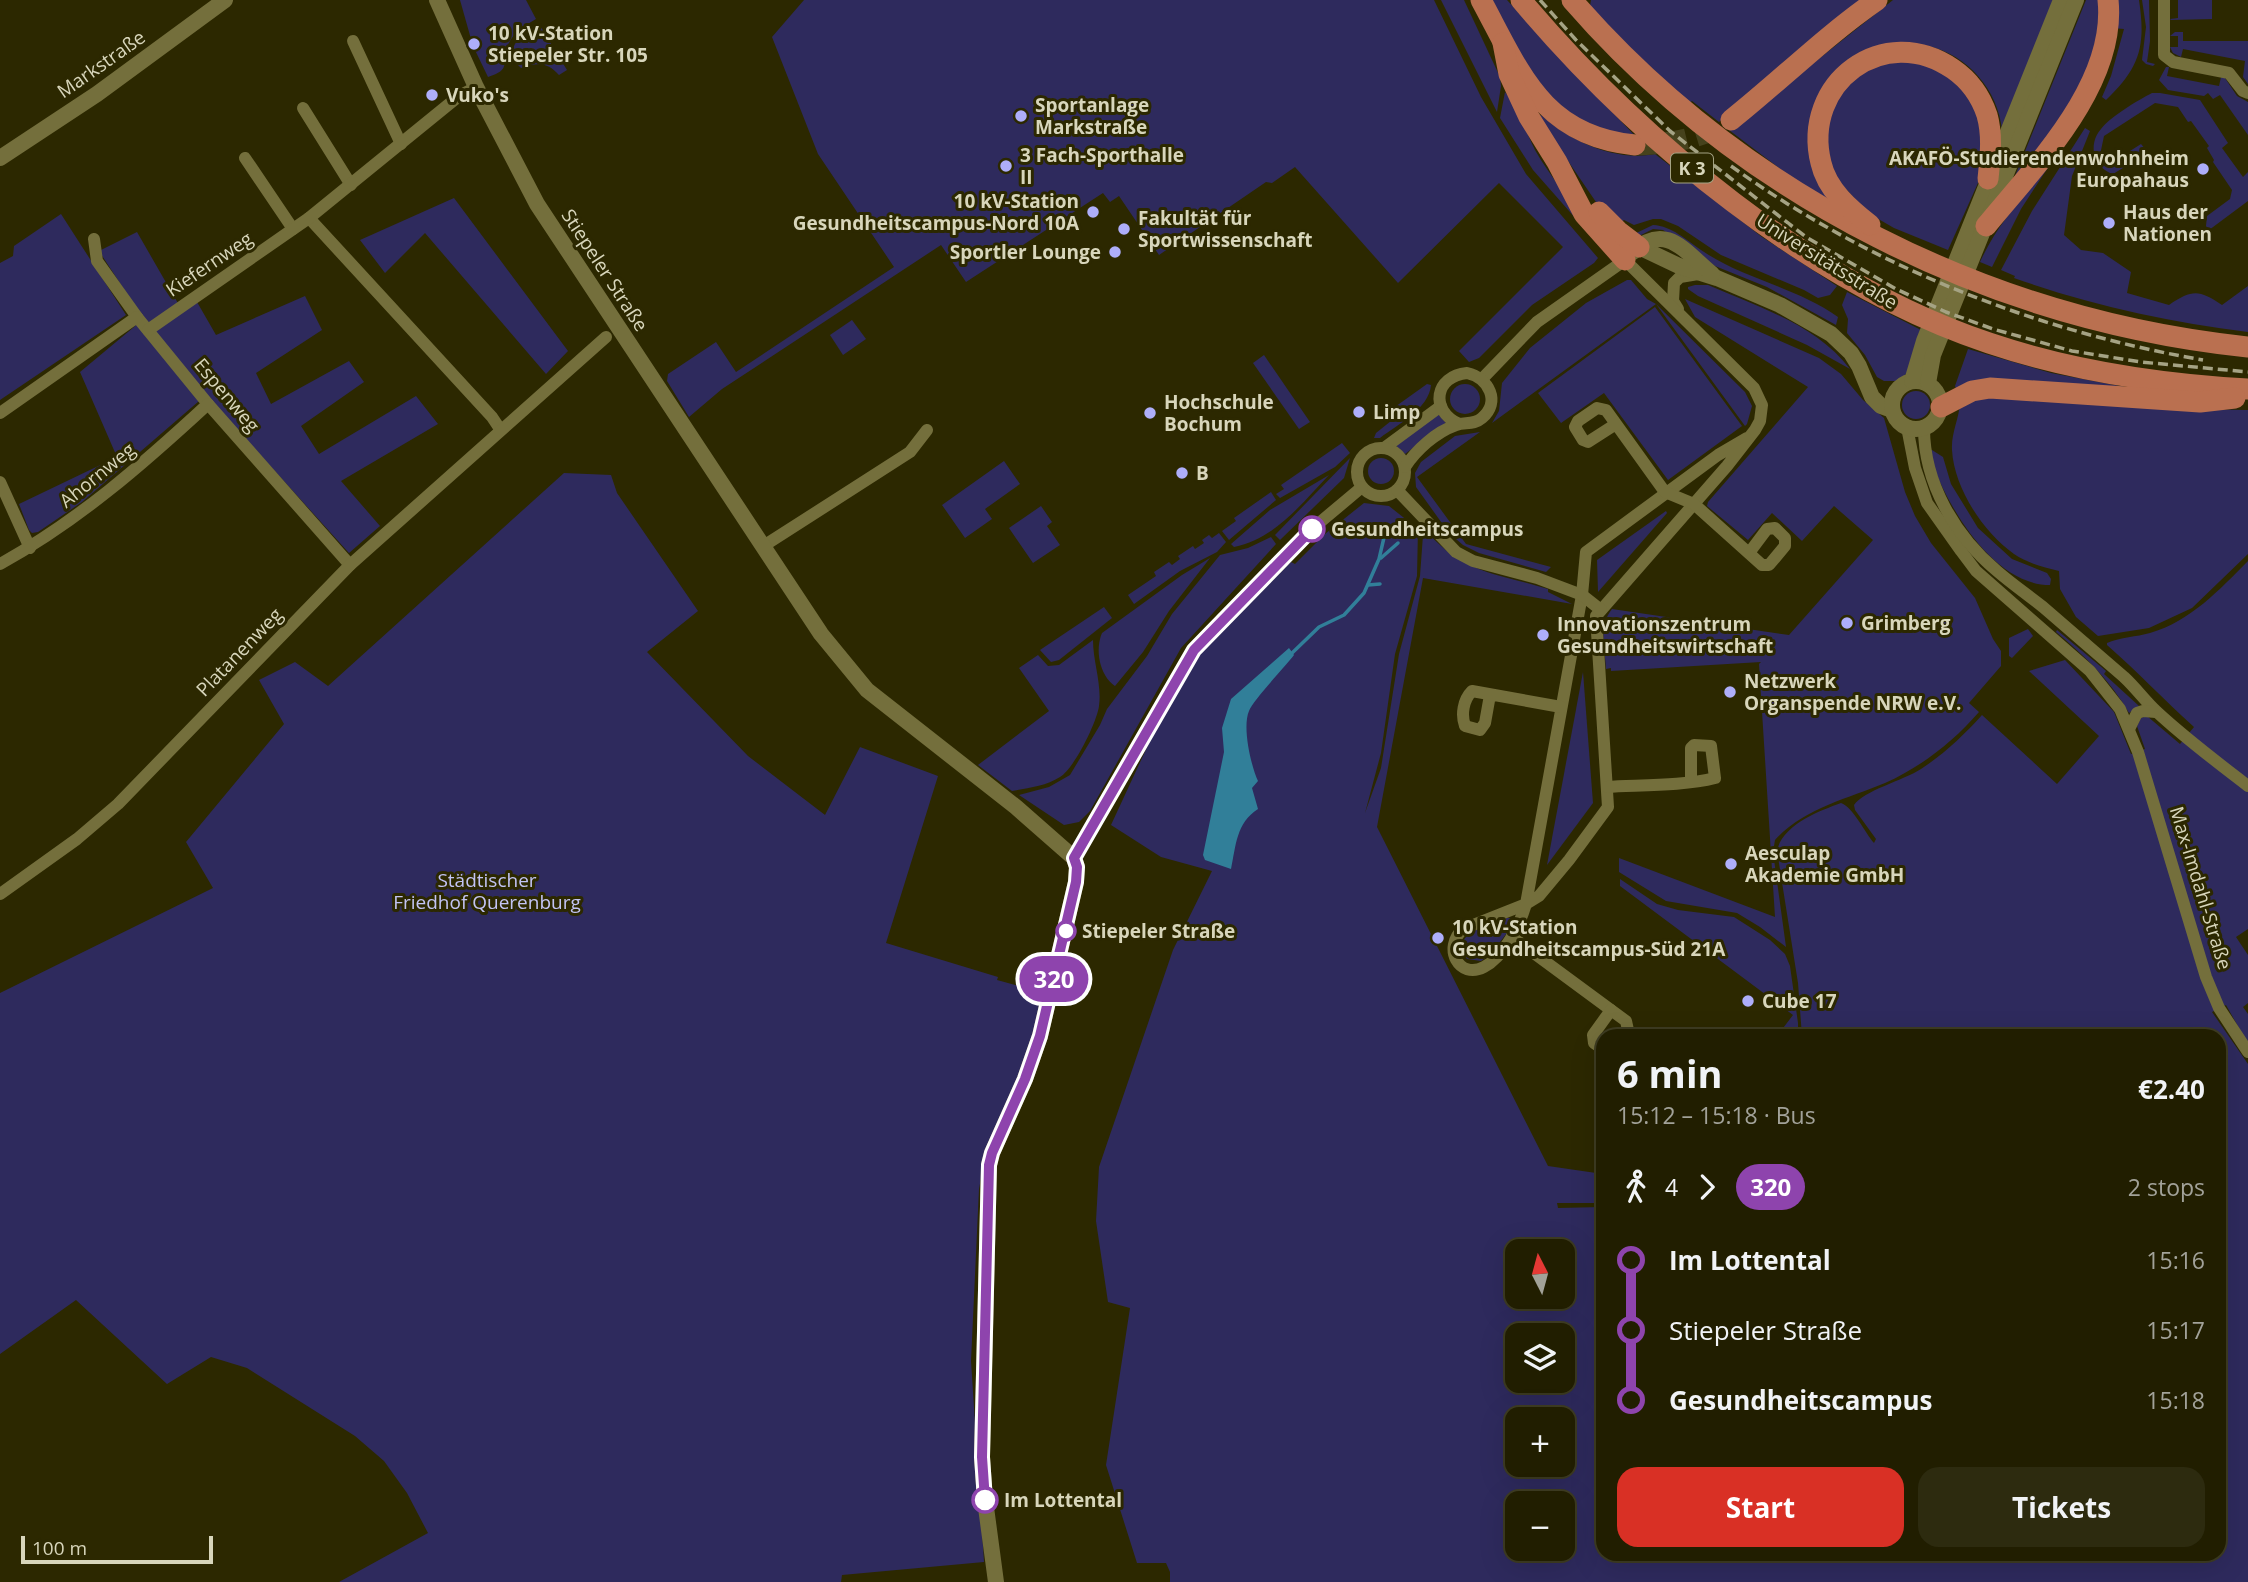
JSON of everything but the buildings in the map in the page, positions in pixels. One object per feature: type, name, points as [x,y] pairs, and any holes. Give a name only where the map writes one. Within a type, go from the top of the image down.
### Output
[{"type":"highway","points":[[1481,0],[1518,70],[1533,92],[1565,121],[1605,140],[1635,145]]},
{"type":"highway","name":"Universitätsstraße","points":[[1521,0],[1615,101],[1720,192],[1801,250],[1889,302],[1987,342],[2089,370],[2170,382],[2248,389]]},
{"type":"highway","name":"K 3","points":[[1572,0],[1665,95],[1747,159],[1840,218],[1892,245],[2008,293],[2126,327],[2161,335],[2248,347]]},
{"type":"highway","points":[[1731,120],[1850,19],[1877,0]]},
{"type":"highway","points":[[1986,226],[2058,136],[2085,97],[2099,66],[2108,28],[2108,0]]},
{"type":"highway","points":[[1503,43],[1510,74],[1529,117],[1558,162],[1584,214],[1632,253]]},
{"type":"highway","points":[[1892,245],[1839,198],[1821,164],[1819,122],[1825,102],[1835,84],[1851,69],[1886,53],[1904,51],[1937,58],[1960,74],[1974,89],[1987,117],[1990,152],[1988,179]]},
{"type":"highway","points":[[1941,407],[1972,391],[1990,388],[2200,402],[2248,397]]},
{"type":"street","name":"Markstraße","points":[[0,158],[97,94],[225,0]]},
{"type":"street","points":[[1920,382],[1924,341],[2062,0]]},
{"type":"street","points":[[1920,382],[2077,0]]},
{"type":"street","points":[[2164,0],[2164,55],[2173,62],[2230,73],[2243,91],[2248,93]]},
{"type":"street","name":"Stiepeler Straße","points":[[437,1],[476,87],[537,204],[821,634],[867,690],[1016,807],[1074,858]]},
{"type":"street","points":[[353,41],[401,144]]},
{"type":"street","name":"Kiefernweg","points":[[148,330],[309,218],[458,96],[476,87]]},
{"type":"street","points":[[303,108],[351,185]]},
{"type":"street","points":[[245,158],[293,229]]},
{"type":"street","points":[[309,218],[492,417],[500,429]]},
{"type":"street","name":"Espenweg","points":[[94,239],[97,261],[137,317],[208,404],[350,565]]},
{"type":"street","points":[[1482,379],[1545,315],[1651,239],[1667,239],[1717,278]]},
{"type":"street","points":[[1632,253],[1717,278],[1780,305],[1823,329],[1842,344],[1877,386],[1895,392]]},
{"type":"street","points":[[1632,253],[1681,316],[1754,388],[1762,405],[1760,421],[1727,466],[1596,616],[1607,788],[1605,812],[1539,896],[1526,904],[1463,929],[1453,941],[1454,958],[1459,964],[1469,969],[1484,967],[1512,937],[1519,926],[1526,904],[1582,595],[1586,552],[1665,492],[1747,438]]},
{"type":"street","points":[[1681,316],[1673,301],[1674,284],[1680,277],[1698,274]]},
{"type":"street","points":[[0,413],[137,317]]},
{"type":"street","name":"Platanenweg","points":[[0,894],[76,839],[118,804],[350,565],[606,337]]},
{"type":"street","name":"Max-Imdahl-Straße","points":[[1859,366],[1872,397],[1881,406],[1892,410],[1896,419],[1907,427],[1922,489],[1935,516],[1976,571],[2090,671],[2120,709],[2138,752],[2206,977],[2219,1008],[2248,1052]]},
{"type":"street","points":[[1441,406],[1384,448],[1376,449],[1362,457],[1357,472],[1362,487],[1373,495],[1380,496],[1397,490],[1403,482],[1405,467],[1413,455],[1445,430],[1459,424],[1476,422],[1489,410],[1491,393],[1482,379],[1468,373],[1452,376],[1441,389],[1441,406],[1451,420],[1459,424]]},
{"type":"street","points":[[1892,410],[1895,392],[1903,384],[1920,382],[1939,396],[1941,407],[1937,417],[1924,428],[1907,427]]},
{"type":"street","name":"Ahornweg","points":[[0,564],[66,525],[120,483],[208,404]]},
{"type":"street","points":[[1616,424],[1665,492],[1694,504],[1749,553]]},
{"type":"street","points":[[1924,428],[1924,448],[1933,481],[1946,509],[1961,532],[1995,570],[2125,679],[2156,712],[2185,737],[2248,786]]},
{"type":"street","points":[[762,547],[910,452],[928,430]]},
{"type":"street","points":[[1384,448],[1397,454],[1405,467]]},
{"type":"street","points":[[0,482],[30,548]]},
{"type":"street","points":[[996,1582],[982,1457],[989,1165],[1040,1036],[1076,882],[1077,867],[1074,858],[1194,650],[1312,529],[1362,487]]},
{"type":"street","points":[[1397,490],[1456,552],[1474,561],[1582,595],[1601,610]]},
{"type":"street","points":[[2043,631],[2054,618]]},
{"type":"street","points":[[1489,695],[1561,708]]},
{"type":"street","points":[[2129,729],[2137,713],[2156,712]]},
{"type":"street","points":[[1607,788],[1691,781]]},
{"type":"street","points":[[1512,937],[1626,1021],[1628,1029]]},
{"type":"street","points":[[1597,1029],[1611,1010]]},
{"type":"green space","points":[[460,0],[526,0],[536,19],[512,37],[505,53],[503,69],[488,77],[474,48],[479,46],[476,38],[471,39]]},
{"type":"green space","name":"Sportanlage Markstraße","points":[[804,0],[1434,0],[1481,97],[1526,174],[1598,258],[1532,305],[1479,358],[1469,362],[1459,351],[1563,247],[1499,183],[1398,283],[1295,167],[1272,183],[1266,182],[1159,255],[1119,196],[1110,202],[1103,193],[966,282],[941,245],[722,389],[689,417],[667,381],[668,374],[716,342],[736,372],[894,267],[818,154],[772,37]]},
{"type":"green space","points":[[1441,0],[1464,0],[1500,77],[1497,112]]},
{"type":"green space","points":[[1485,0],[1507,0],[1640,141],[1623,140],[1553,107]]},
{"type":"green space","points":[[1591,0],[1870,0],[1719,122],[1692,101],[1689,103],[1627,45],[1590,6]]},
{"type":"green space","points":[[1893,0],[2053,0],[2002,130],[1994,101],[1979,76],[1956,57],[1928,46],[1908,44],[1893,48],[1829,81],[1827,200],[1796,181],[1729,130]]},
{"type":"green space","points":[[2086,0],[2139,0],[2142,31],[2138,55],[2126,77],[2106,100],[2102,97],[2124,29],[2101,27],[2089,80],[2011,186]]},
{"type":"green space","points":[[2142,0],[2149,0],[2150,41],[2147,62],[2155,64],[2153,66],[2142,60],[2146,27]]},
{"type":"green space","points":[[2178,0],[2212,0],[2212,19],[2171,20],[2178,18]]},
{"type":"green space","points":[[539,24],[567,70],[559,75],[542,64],[521,68],[512,59],[516,42]]},
{"type":"green space","points":[[2175,32],[2183,32],[2183,41],[2248,41],[2248,84],[2243,77],[2245,61],[2183,49],[2181,57],[2173,53],[2170,47],[2178,47],[2178,36],[2170,36]]},
{"type":"green space","points":[[1887,61],[1936,64],[1980,107],[1982,174],[1948,250],[1894,228],[1868,213],[1833,175],[1825,132],[1836,99],[1855,76]]},
{"type":"green space","points":[[2166,67],[2169,67],[2167,76],[2219,86],[2221,77],[2225,78],[2237,96],[2248,102],[2248,135],[2220,95],[2213,99],[2208,93],[2204,96],[2168,90],[2159,80]]},
{"type":"green space","points":[[1505,92],[1535,150],[1584,228],[1533,170],[1500,118]]},
{"type":"green space","points":[[2152,93],[2200,100],[2228,143],[2222,148],[2243,177],[2248,172],[2248,201],[2209,230],[2206,226],[2207,216],[2230,199],[2232,190],[2213,162],[2207,148],[2209,146],[2178,107],[2155,103],[2104,136],[2100,155],[2119,158],[2141,144],[2146,154],[2113,174],[2101,167],[2097,161],[2094,142],[2105,124]]},
{"type":"green space","points":[[1541,115],[1565,133],[1594,147],[1624,155],[1655,154],[1762,237],[1837,286],[1830,295],[1818,298],[1721,255],[1678,226],[1661,219],[1634,225],[1624,220],[1619,224],[1596,202],[1538,117]]},
{"type":"green space","points":[[2085,128],[2090,131],[2072,176],[2064,235],[2081,250],[2103,253],[2131,272],[2127,293],[2169,305],[2184,296],[2196,293],[2222,305],[2248,286],[2248,332],[2159,318],[2100,304],[2043,288],[2014,278],[2015,276],[2001,270],[2032,211]]},
{"type":"green space","points":[[2049,166],[2021,209],[1992,267],[1980,262],[2002,224]]},
{"type":"green space","points":[[454,198],[568,351],[546,374],[425,233],[385,273],[360,240]]},
{"type":"green space","points":[[61,214],[126,315],[0,400],[0,263],[13,256],[14,246]]},
{"type":"green space","points":[[1653,225],[1673,231],[1717,260],[1822,307],[1838,317],[1836,325],[1767,287],[1715,266],[1663,230],[1653,229],[1633,239],[1630,236]]},
{"type":"green space","points":[[137,232],[183,312],[197,302],[216,335],[305,296],[322,330],[256,373],[271,404],[349,361],[364,382],[301,426],[319,454],[416,396],[438,424],[341,481],[380,526],[349,553],[206,395],[82,502],[38,532],[32,533],[29,530],[19,504],[117,457],[80,372],[134,327],[142,317],[99,251]]},
{"type":"green space","points":[[1631,280],[1647,299],[1656,304],[1492,423],[1499,411],[1502,383],[1530,348],[1586,303]]},
{"type":"green space","points":[[1695,285],[1708,285],[1785,318],[1820,340],[1850,369],[1807,345],[1698,296],[1688,289]]},
{"type":"green space","points":[[1847,292],[1921,330],[1909,371],[1899,381],[1884,381],[1877,377],[1865,355],[1847,333],[1848,319],[1842,305]]},
{"type":"green space","points":[[1685,299],[1819,358],[1841,374],[1863,400],[1884,418],[1905,492],[1915,516],[1931,543],[1975,598],[2001,651],[2001,666],[1969,703],[1979,712],[1958,734],[1924,761],[1898,777],[1813,812],[1786,829],[1775,840],[1773,852],[1786,947],[1737,913],[1666,901],[1619,872],[1619,858],[1775,917],[1759,664],[1761,662],[1611,671],[1611,668],[1606,669],[1603,638],[1605,623],[1612,609],[1789,635],[1873,540],[1834,506],[1802,541],[1772,513],[1748,540],[1707,506],[1808,387],[1695,317]]},
{"type":"green space","points":[[1656,304],[1745,392],[1752,406],[1745,426]]},
{"type":"green space","points":[[1655,307],[1742,426],[1668,480],[1604,393],[1561,423],[1538,393]]},
{"type":"green space","points":[[852,320],[866,339],[843,355],[830,335]]},
{"type":"green space","points":[[1968,349],[2051,373],[2146,391],[1957,391],[1955,386]]},
{"type":"green space","points":[[1264,355],[1310,422],[1299,429],[1253,363]]},
{"type":"green space","points":[[1427,384],[1431,385],[1429,394],[1419,409],[1380,438],[1374,438],[1376,433],[1396,417],[1392,409]]},
{"type":"green space","points":[[1465,384],[1476,388],[1480,399],[1476,410],[1465,414],[1454,410],[1450,399],[1454,388]]},
{"type":"green space","points":[[1916,391],[1926,395],[1930,405],[1926,415],[1916,419],[1906,415],[1902,405],[1906,395]]},
{"type":"green space","points":[[1981,395],[2186,409],[2248,410],[2248,554],[2192,608],[2149,628],[2098,636],[2076,617],[2060,589],[2059,571],[2014,554],[1981,521],[1964,494],[1954,464],[1953,438],[1960,403]]},
{"type":"green space","points":[[1437,413],[1446,423],[1405,454],[1395,445]]},
{"type":"green space","points":[[1480,432],[1417,477],[1466,544],[1551,567],[1546,572],[1479,553],[1463,545],[1449,533],[1416,487],[1415,473],[1421,462],[1455,436]]},
{"type":"green space","points":[[1342,443],[1350,453],[1335,467],[1280,498],[1276,494],[1284,489],[1281,485]]},
{"type":"green space","points":[[1932,450],[1943,457],[1951,484],[1978,528],[2012,559],[2047,573],[2051,579],[2050,585],[2028,581],[2008,571],[1989,556],[1972,536],[1945,493],[1928,451]]},
{"type":"green space","points":[[1350,458],[1344,478],[1280,540],[1275,535]]},
{"type":"green space","points":[[1381,458],[1390,462],[1394,471],[1390,480],[1381,484],[1372,480],[1368,471],[1372,462]]},
{"type":"green space","points":[[1004,461],[1020,484],[985,509],[992,519],[965,538],[942,505]]},
{"type":"green space","name":"Städtischer Friedhof Querenburg","points":[[564,473],[611,475],[617,493],[698,611],[647,652],[748,756],[825,815],[860,747],[938,776],[886,943],[1044,993],[1027,1056],[986,1152],[979,1189],[971,1361],[984,1562],[842,1575],[841,1582],[339,1582],[428,1533],[407,1493],[384,1461],[355,1436],[247,1368],[211,1357],[167,1384],[76,1300],[0,1354],[0,993],[213,888],[186,842],[284,724],[259,680],[295,662],[328,686]]},
{"type":"green space","points":[[1329,475],[1275,528],[1249,543],[1234,547],[1231,544],[1270,510]]},
{"type":"green space","points":[[1271,492],[1276,500],[1229,540],[1222,531],[1236,521],[1234,518]]},
{"type":"green space","points":[[1364,503],[1389,506],[1418,529],[1417,576],[1395,654],[1381,753],[1365,813],[1381,768],[1399,654],[1420,576],[1423,535],[1429,534],[1442,547],[1470,565],[1548,589],[1548,592],[1572,604],[1423,578],[1377,827],[1548,1166],[1596,1173],[1596,1203],[1557,1203],[1558,1208],[1596,1207],[1596,1561],[2226,1561],[2226,1032],[2248,1064],[2248,1582],[1170,1582],[1166,1563],[1137,1563],[1106,1465],[1130,1308],[1108,1302],[1096,1221],[1099,1167],[1173,950],[1212,871],[1161,857],[1111,825],[1149,743],[1201,653],[1291,562],[1295,564],[1325,534]]},
{"type":"green space","points":[[1041,506],[1052,522],[1047,526],[1060,545],[1033,563],[1009,528]]},
{"type":"green space","points":[[1666,511],[1667,513],[1598,592],[1597,560]]},
{"type":"green space","points":[[1219,533],[1226,542],[1217,552],[1180,571],[1134,604],[1128,595],[1156,576],[1154,572],[1169,562],[1172,565],[1180,559],[1178,556],[1193,546],[1195,549],[1204,543],[1202,540],[1209,535],[1212,538]]},
{"type":"green space","points":[[1271,537],[1276,544],[1181,648],[1090,811],[1079,822],[1064,825],[1019,795],[1049,787],[1070,775],[1107,709],[1147,656],[1172,614],[1220,555],[1248,548]]},
{"type":"green space","points":[[1210,558],[1169,611],[1143,652],[1115,686],[1105,675],[1100,661],[1102,633]]},
{"type":"green space","points":[[2248,561],[2248,929],[2236,937],[2248,955],[2248,1003],[2243,1007],[2248,1014],[2248,1044],[2226,1005],[2212,1012],[2224,1029],[1801,1029],[1798,983],[1777,851],[1780,842],[1803,820],[1841,803],[1854,815],[1874,843],[1876,839],[1854,805],[1866,795],[1914,773],[1929,763],[1982,715],[2057,784],[2099,736],[2029,671],[2065,660],[2114,712],[2131,754],[2145,749],[2137,726],[2141,718],[2147,716],[2180,744],[2194,727],[2107,643],[2150,633],[2179,621],[2204,603]]},
{"type":"green space","points":[[1104,607],[1112,618],[1059,660],[1051,662],[1040,650]]},
{"type":"green space","points":[[2028,629],[2033,636],[2012,658],[2009,656],[2009,638]]},
{"type":"green space","points":[[2057,630],[2106,671],[2104,674],[2139,706],[2129,713],[2105,679],[2056,632]]},
{"type":"green space","points":[[1093,640],[1099,706],[1084,744],[1072,765],[1060,777],[1043,785],[1012,791],[978,765],[1049,711],[1019,668],[1038,655],[1048,666],[1059,665]]},
{"type":"green space","points":[[1583,672],[1593,803],[1547,865]]},
{"type":"green space","points":[[1620,879],[1657,904],[1678,910],[1734,917],[1770,940],[1785,954],[1790,966],[1798,1029],[1782,1029],[1793,1015],[1620,886]]},
{"type":"green space","points":[[1512,918],[1514,922],[1491,954],[1481,961],[1467,959],[1462,951],[1462,943],[1466,937],[1482,927]]},
{"type":"water","points":[[1289,648],[1294,655],[1256,699],[1247,718],[1248,746],[1258,781],[1252,788],[1258,809],[1241,828],[1231,869],[1205,860],[1203,855],[1224,752],[1222,728],[1231,699]]},
{"type":"waterway","points":[[1290,655],[1319,627],[1344,615],[1364,593],[1379,559],[1386,529]]},
{"type":"waterway","points":[[1381,558],[1398,543]]},
{"type":"waterway","points":[[1368,585],[1380,584]]},
{"type":"tunnel","points":[[1635,145],[1681,140],[1724,124]]},
{"type":"railway","points":[[1540,0],[1576,40],[1670,131],[1806,237],[1896,289],[1946,312],[1993,329],[2072,351],[2141,362],[2248,372]]},
{"type":"railway","points":[[1731,166],[1784,202],[1840,234],[1897,264],[1956,290],[2078,332],[2203,360]]},
{"type":"bus line","name":"320","points":[[985,1500],[982,1457],[989,1165],[1032,1062],[1040,1036],[1076,882],[1077,867],[1074,858],[1194,650],[1312,529]]},
{"type":"place","name":"10 kV-Station Stiepeler Str. 105","points":[[474,44]]},
{"type":"place","name":"Vuko's","points":[[432,95]]},
{"type":"place","name":"Sportanlage Markstraße","points":[[1021,116]]},
{"type":"place","name":"3 Fach-Sporthalle II","points":[[1006,166]]},
{"type":"place","name":"AKAFÖ-Studierendenwohnheim Europahaus","points":[[2203,169]]},
{"type":"place","name":"10 kV-Station Gesundheitscampus-Nord 10A","points":[[1093,212]]},
{"type":"place","name":"Haus der Nationen","points":[[2109,223]]},
{"type":"place","name":"Fakultät für Sportwissenschaft","points":[[1124,229]]},
{"type":"place","name":"Sportler Lounge","points":[[1115,252]]},
{"type":"place","name":"Limp","points":[[1359,412]]},
{"type":"place","name":"Hochschule Bochum","points":[[1150,413]]},
{"type":"place","name":"B","points":[[1182,473]]},
{"type":"place","name":"Gesundheitscampus","points":[[1312,529]]},
{"type":"place","name":"Grimberg","points":[[1847,623]]},
{"type":"place","name":"Innovationszentrum Gesundheitswirtschaft","points":[[1543,635]]},
{"type":"place","name":"Netzwerk Organspende NRW e.V.","points":[[1730,692]]},
{"type":"place","name":"Aesculap Akademie GmbH","points":[[1731,864]]},
{"type":"place","name":"Stiepeler Straße","points":[[1066,931]]},
{"type":"place","name":"10 kV-Station Gesundheitscampus-Süd 21A","points":[[1438,938]]},
{"type":"place","name":"Cube 17","points":[[1748,1001]]},
{"type":"place","name":"Im Lottental","points":[[985,1500]]}]
